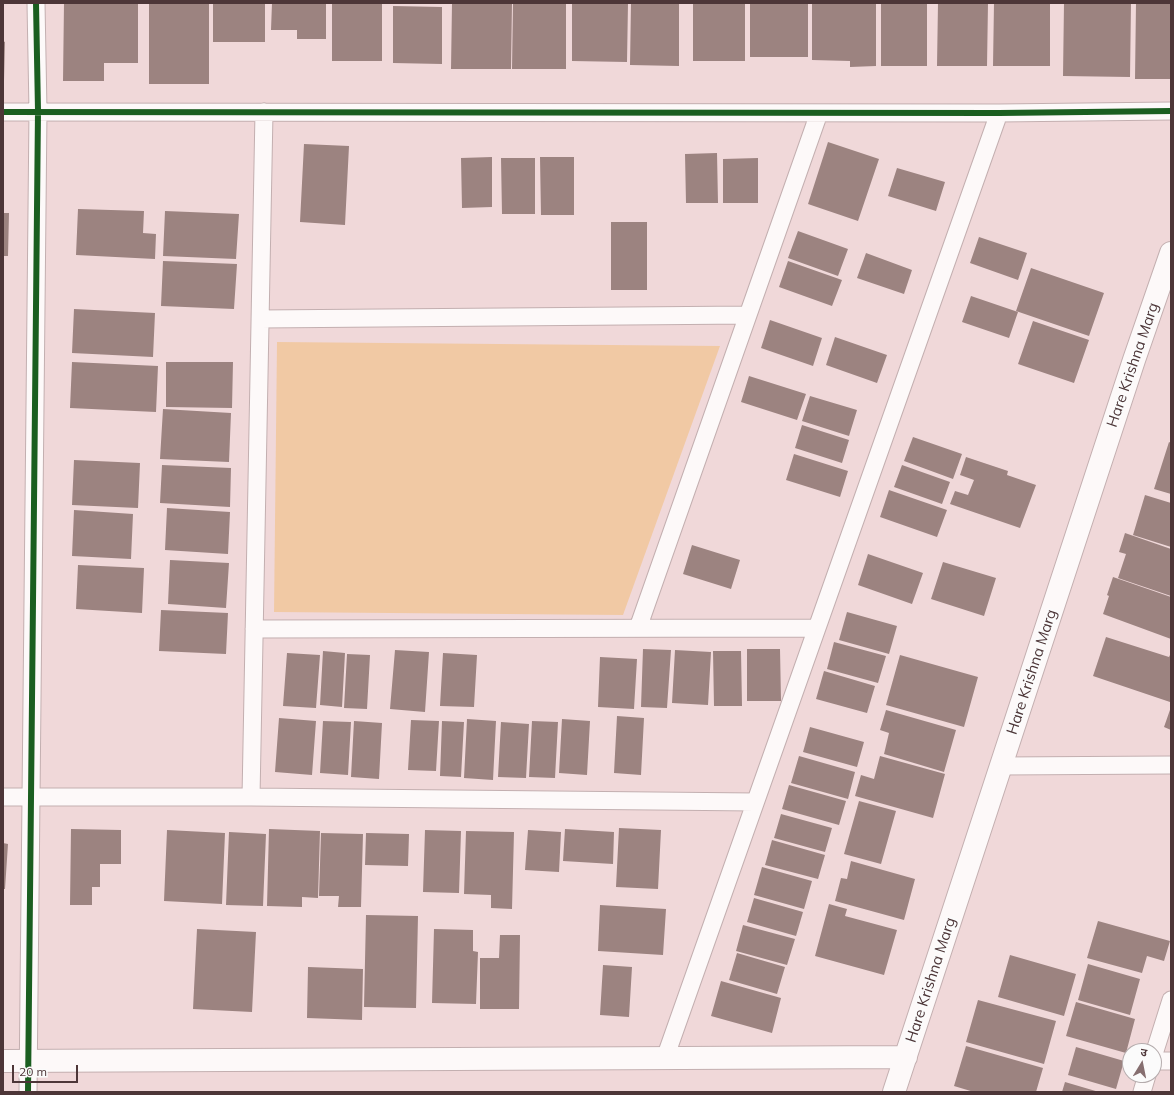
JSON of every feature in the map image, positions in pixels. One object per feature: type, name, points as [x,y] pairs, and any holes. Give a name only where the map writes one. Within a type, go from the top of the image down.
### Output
[{"type":"street","points":[[28,1092],[38,112],[36,3]]},
{"type":"street","points":[[3,112],[999,113],[1171,111]]},
{"type":"street","points":[[250,797],[264,112]]},
{"type":"street","points":[[638,628],[819,113]]},
{"type":"street","points":[[665,1058],[999,113]]},
{"type":"street","name":"Hare Krishna Marg","points":[[894,1092],[1131,368],[1166,283],[1171,253]]},
{"type":"street","points":[[260,319],[748,315]]},
{"type":"street","points":[[254,629],[817,628]]},
{"type":"street","points":[[1001,766],[1171,766]]},
{"type":"street","points":[[3,797],[250,797],[755,802]]},
{"type":"street","points":[[1157,1043],[1171,1000]]},
{"type":"street","points":[[3,1061],[906,1057]]},
{"type":"shaded area","points":[[277,342],[720,346],[623,615],[274,612]]},
{"type":"building","points":[[64,3],[138,3],[138,63],[104,63],[104,81],[63,81]]},
{"type":"building","points":[[149,3],[209,3],[209,84],[149,84]]},
{"type":"building","points":[[213,3],[265,3],[265,42],[213,42]]},
{"type":"building","points":[[272,3],[326,3],[326,39],[297,39],[297,30],[271,30]]},
{"type":"building","points":[[332,3],[382,3],[382,61],[332,61]]},
{"type":"building","points":[[452,3],[512,3],[511,69],[451,69]]},
{"type":"building","points":[[513,3],[566,3],[566,69],[512,69]]},
{"type":"building","points":[[572,3],[628,3],[627,62],[572,61]]},
{"type":"building","points":[[631,3],[679,3],[679,66],[630,65]]},
{"type":"building","points":[[693,3],[745,3],[745,61],[693,61]]},
{"type":"building","points":[[750,3],[808,3],[808,57],[750,57]]},
{"type":"building","points":[[812,3],[876,3],[876,66],[850,67],[850,61],[812,60]]},
{"type":"building","points":[[881,3],[927,3],[927,66],[881,66]]},
{"type":"building","points":[[938,3],[988,3],[987,66],[937,66]]},
{"type":"building","points":[[994,3],[1050,3],[1050,66],[993,66]]},
{"type":"building","points":[[1064,3],[1131,3],[1130,77],[1063,76]]},
{"type":"building","points":[[1136,3],[1171,3],[1171,79],[1135,79]]},
{"type":"building","points":[[393,6],[442,7],[442,64],[393,63]]},
{"type":"building","points":[[3,41],[5,42],[4,81],[3,81]]},
{"type":"building","points":[[828,142],[879,159],[858,221],[808,204]]},
{"type":"building","points":[[304,144],[349,146],[345,225],[300,222]]},
{"type":"building","points":[[717,153],[718,203],[686,203],[685,154]]},
{"type":"building","points":[[492,157],[492,207],[462,208],[461,158]]},
{"type":"building","points":[[540,157],[574,157],[574,215],[541,215]]},
{"type":"building","points":[[501,158],[535,158],[535,214],[502,214]]},
{"type":"building","points":[[758,158],[758,203],[723,203],[723,159]]},
{"type":"building","points":[[897,168],[945,182],[936,211],[888,196]]},
{"type":"building","points":[[78,209],[144,211],[143,233],[156,234],[155,259],[76,255]]},
{"type":"building","points":[[165,211],[239,214],[236,259],[163,256]]},
{"type":"building","points":[[3,213],[9,213],[8,256],[3,256]]},
{"type":"building","points":[[611,222],[647,222],[647,290],[611,290]]},
{"type":"building","points":[[798,231],[848,249],[838,276],[788,258]]},
{"type":"building","points":[[979,237],[1027,253],[1018,280],[970,263]]},
{"type":"building","points":[[866,253],[912,270],[904,294],[857,278]]},
{"type":"building","points":[[163,261],[237,264],[234,309],[161,306]]},
{"type":"building","points":[[788,261],[842,280],[832,306],[779,287]]},
{"type":"building","points":[[1031,268],[1104,293],[1089,336],[1016,311]]},
{"type":"building","points":[[971,296],[1018,312],[1009,338],[962,322]]},
{"type":"building","points":[[74,309],[155,313],[153,357],[72,353]]},
{"type":"building","points":[[770,320],[822,338],[813,366],[761,348]]},
{"type":"building","points":[[1033,321],[1089,340],[1074,383],[1018,364]]},
{"type":"building","points":[[835,337],[887,355],[877,383],[826,365]]},
{"type":"building","points":[[72,362],[158,366],[156,412],[70,408]]},
{"type":"building","points":[[166,362],[233,362],[232,408],[166,407]]},
{"type":"building","points":[[749,376],[806,394],[797,420],[741,402]]},
{"type":"building","points":[[810,396],[857,410],[849,436],[802,421]]},
{"type":"building","points":[[163,409],[231,413],[229,462],[160,459]]},
{"type":"building","points":[[802,425],[849,440],[842,463],[795,448]]},
{"type":"building","points":[[913,437],[962,454],[953,479],[904,461]]},
{"type":"building","points":[[1169,442],[1171,443],[1171,494],[1154,489]]},
{"type":"building","points":[[794,454],[848,471],[840,497],[786,480]]},
{"type":"building","points":[[966,457],[1008,471],[1007,475],[1036,485],[1020,528],[950,504],[955,491],[968,495],[974,480],[960,475]]},
{"type":"building","points":[[74,460],[140,463],[138,508],[72,505]]},
{"type":"building","points":[[162,465],[231,468],[230,507],[160,503]]},
{"type":"building","points":[[902,465],[950,482],[942,504],[894,487]]},
{"type":"building","points":[[889,490],[947,510],[937,537],[880,517]]},
{"type":"building","points":[[1145,495],[1171,503],[1171,547],[1133,535]]},
{"type":"building","points":[[167,508],[230,512],[228,554],[165,550]]},
{"type":"building","points":[[74,510],[133,514],[131,559],[72,556]]},
{"type":"building","points":[[1125,533],[1171,549],[1171,596],[1118,578],[1126,554],[1119,552]]},
{"type":"building","points":[[692,545],[740,560],[731,589],[683,574]]},
{"type":"building","points":[[868,554],[923,573],[912,604],[858,585]]},
{"type":"building","points":[[170,560],[229,563],[226,608],[168,604]]},
{"type":"building","points":[[943,562],[996,578],[984,616],[931,599]]},
{"type":"building","points":[[78,565],[144,568],[142,613],[76,609]]},
{"type":"building","points":[[1113,577],[1171,597],[1171,639],[1103,614]]},
{"type":"building","points":[[161,610],[228,613],[226,654],[159,651]]},
{"type":"building","points":[[847,612],[897,626],[889,654],[839,640]]},
{"type":"building","points":[[1106,637],[1169,657],[1171,653],[1170,702],[1093,676]]},
{"type":"building","points":[[834,642],[886,656],[878,683],[827,669]]},
{"type":"building","points":[[643,649],[671,650],[667,708],[641,707]]},
{"type":"building","points":[[747,649],[780,649],[781,701],[747,701]]},
{"type":"building","points":[[395,650],[429,652],[425,712],[390,709]]},
{"type":"building","points":[[675,650],[711,652],[708,705],[672,703]]},
{"type":"building","points":[[323,651],[345,653],[342,707],[320,705]]},
{"type":"building","points":[[713,651],[741,651],[742,706],[714,706]]},
{"type":"building","points":[[287,653],[320,655],[316,708],[283,706]]},
{"type":"building","points":[[443,653],[477,655],[474,707],[440,706]]},
{"type":"building","points":[[347,654],[370,655],[367,709],[344,708]]},
{"type":"building","points":[[900,655],[978,677],[964,727],[886,705]]},
{"type":"building","points":[[600,657],[637,659],[634,709],[598,707]]},
{"type":"building","points":[[824,671],[875,686],[867,713],[816,699]]},
{"type":"building","points":[[1171,707],[1171,730],[1164,727]]},
{"type":"building","points":[[886,710],[956,730],[944,772],[884,754],[889,733],[880,730]]},
{"type":"building","points":[[617,716],[644,718],[641,775],[614,773]]},
{"type":"building","points":[[279,718],[316,721],[312,775],[275,772]]},
{"type":"building","points":[[467,719],[496,721],[493,780],[464,778]]},
{"type":"building","points":[[562,719],[590,721],[587,775],[559,773]]},
{"type":"building","points":[[411,720],[439,721],[436,771],[408,770]]},
{"type":"building","points":[[323,721],[351,722],[348,775],[320,773]]},
{"type":"building","points":[[354,721],[382,723],[379,779],[351,777]]},
{"type":"building","points":[[442,721],[464,722],[461,777],[440,776]]},
{"type":"building","points":[[532,721],[558,722],[555,778],[529,777]]},
{"type":"building","points":[[501,722],[529,724],[526,778],[498,777]]},
{"type":"building","points":[[810,727],[864,742],[857,767],[803,752]]},
{"type":"building","points":[[799,756],[855,772],[848,799],[791,783]]},
{"type":"building","points":[[880,756],[945,774],[933,818],[855,796],[861,775],[874,779]]},
{"type":"building","points":[[789,785],[846,801],[839,825],[782,809]]},
{"type":"building","points":[[859,801],[896,811],[881,864],[844,854]]},
{"type":"building","points":[[781,814],[832,828],[825,852],[774,838]]},
{"type":"building","points":[[619,828],[661,830],[658,889],[616,887]]},
{"type":"building","points":[[71,829],[121,830],[121,864],[100,864],[100,887],[92,887],[92,905],[70,905]]},
{"type":"building","points":[[269,829],[320,831],[318,898],[302,897],[302,907],[267,906]]},
{"type":"building","points":[[565,829],[614,832],[613,864],[563,861]]},
{"type":"building","points":[[167,830],[225,833],[222,904],[164,901]]},
{"type":"building","points":[[425,830],[461,831],[459,893],[423,892]]},
{"type":"building","points":[[528,830],[561,832],[559,872],[525,870]]},
{"type":"building","points":[[466,831],[514,832],[512,909],[491,908],[491,895],[464,894]]},
{"type":"building","points":[[229,832],[266,834],[263,906],[226,905]]},
{"type":"building","points":[[321,833],[363,834],[361,907],[338,907],[339,896],[319,896]]},
{"type":"building","points":[[366,833],[409,834],[408,866],[365,865]]},
{"type":"building","points":[[772,840],[825,855],[818,879],[765,865]]},
{"type":"building","points":[[3,843],[8,844],[5,889],[3,889]]},
{"type":"building","points":[[851,861],[915,879],[904,920],[835,901],[841,878],[847,879]]},
{"type":"building","points":[[762,867],[812,881],[804,909],[754,895]]},
{"type":"building","points":[[754,898],[803,912],[796,936],[747,922]]},
{"type":"building","points":[[829,904],[847,909],[845,916],[897,930],[884,975],[815,956]]},
{"type":"building","points":[[600,905],[666,909],[663,955],[598,951]]},
{"type":"building","points":[[366,915],[418,916],[416,1008],[364,1007]]},
{"type":"building","points":[[1098,921],[1170,941],[1164,961],[1147,956],[1142,973],[1087,958]]},
{"type":"building","points":[[743,925],[795,939],[787,965],[736,951]]},
{"type":"building","points":[[197,929],[256,932],[252,1012],[193,1009]]},
{"type":"building","points":[[434,929],[473,930],[473,951],[478,952],[476,1004],[432,1003]]},
{"type":"building","points":[[500,935],[520,935],[519,1009],[480,1009],[480,958],[499,958]]},
{"type":"building","points":[[737,953],[785,967],[777,994],[729,980]]},
{"type":"building","points":[[1010,955],[1076,974],[1064,1016],[998,997]]},
{"type":"building","points":[[1088,964],[1140,979],[1130,1015],[1078,1000]]},
{"type":"building","points":[[603,965],[632,967],[629,1017],[600,1015]]},
{"type":"building","points":[[308,967],[363,969],[362,1020],[307,1018]]},
{"type":"building","points":[[721,981],[781,998],[772,1033],[711,1016]]},
{"type":"building","points":[[978,1000],[1056,1021],[1044,1064],[966,1042]]},
{"type":"building","points":[[1076,1002],[1135,1019],[1129,1043],[1122,1043],[1122,1052],[1066,1036]]},
{"type":"building","points":[[966,1046],[1043,1068],[1036,1092],[974,1092],[954,1086]]},
{"type":"building","points":[[1076,1047],[1122,1060],[1122,1068],[1116,1089],[1068,1075]]},
{"type":"building","points":[[1065,1082],[1099,1092],[1062,1092]]},
{"type":"cycle path","points":[[28,1092],[38,111],[36,3]]},
{"type":"cycle path","points":[[3,112],[999,113],[1171,111]]}]
